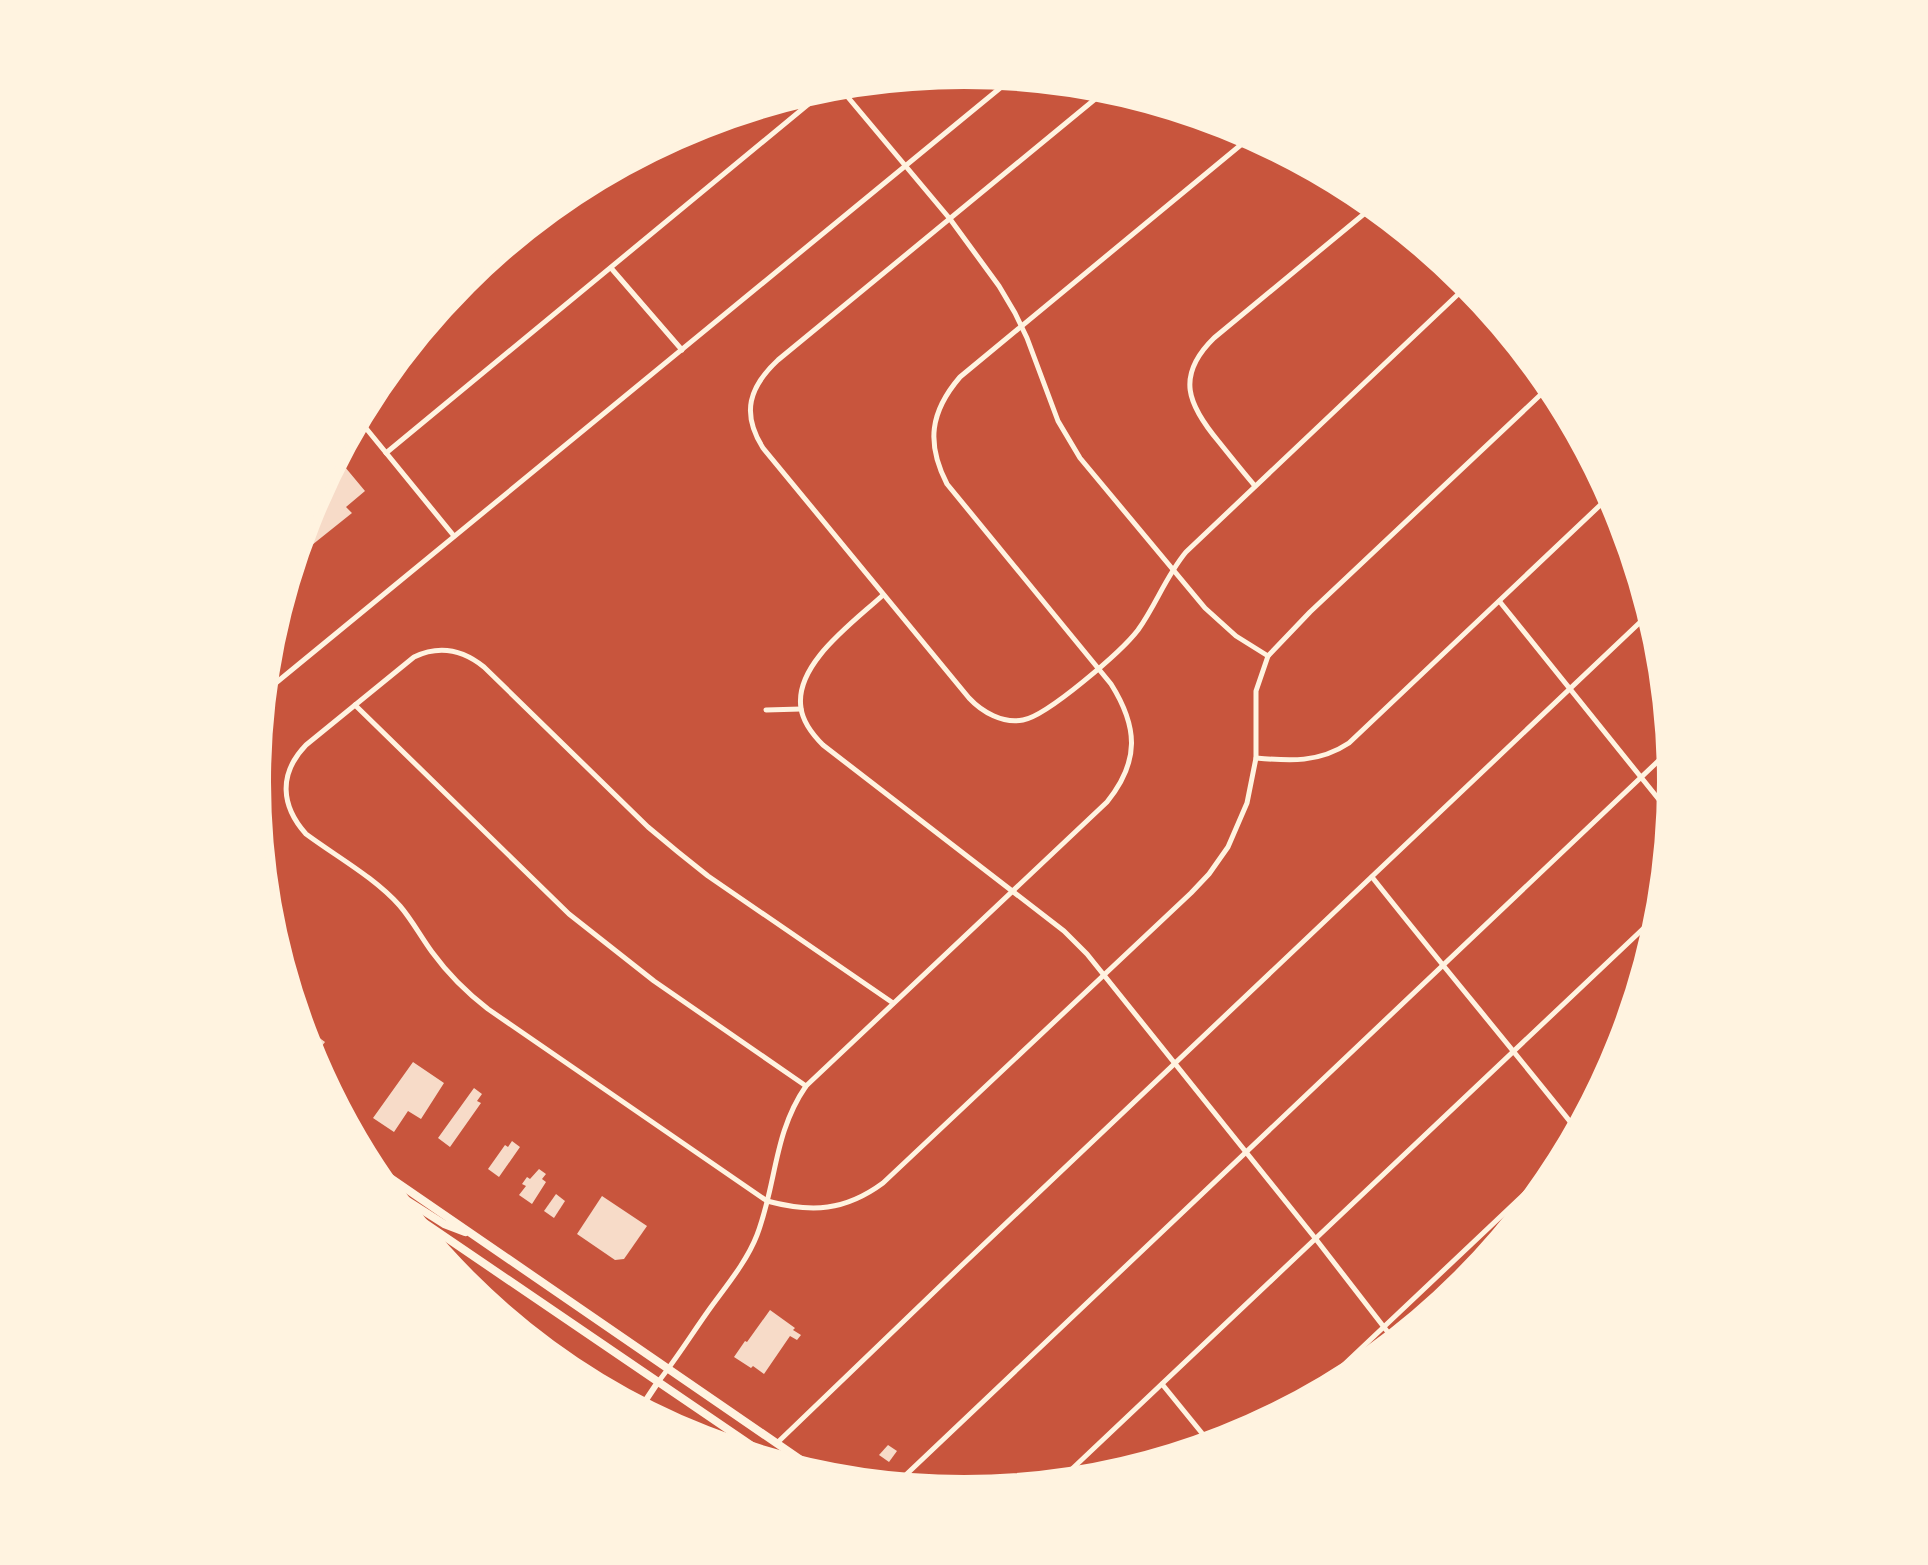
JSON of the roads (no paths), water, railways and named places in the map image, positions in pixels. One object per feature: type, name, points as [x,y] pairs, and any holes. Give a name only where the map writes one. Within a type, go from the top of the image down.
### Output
[{"type":"main road","points":[[385,1174],[803,1462]]},
{"type":"main road","points":[[391,1182],[399,1183]]},
{"type":"main road","points":[[402,1197],[444,1224],[470,1233]]},
{"type":"main road","points":[[419,1219],[757,1449]]},
{"type":"street","points":[[272,686],[1004,85]]},
{"type":"street","points":[[845,94],[950,219],[999,286],[1021,326],[1058,421],[1098,481],[1220,623],[1268,656]]},
{"type":"street","points":[[1098,97],[778,360],[761,377],[752,396],[752,425],[763,448],[977,707],[1000,718],[1023,720],[1034,717],[1098,669],[1137,632],[1172,569],[1186,552],[1461,292]]},
{"type":"street","points":[[386,453],[814,100]]},
{"type":"street","points":[[644,1403],[748,1253],[767,1201],[785,1125],[806,1086],[1107,802],[1120,785],[1129,765],[1133,744],[1130,722],[1117,694],[947,484],[936,456],[934,427],[941,402],[960,377],[1243,143]]},
{"type":"street","points":[[1255,486],[1204,425],[1194,408],[1190,387],[1194,364],[1214,338],[1366,212]]},
{"type":"street","points":[[611,268],[682,350]]},
{"type":"street","points":[[893,1003],[678,852],[648,827],[484,667],[463,654],[445,650],[429,651],[414,657],[302,749],[289,771],[286,788],[291,814],[306,834],[391,897],[444,968],[471,996],[767,1201],[799,1208],[849,1202],[874,1189],[1191,893],[1228,847],[1244,812],[1256,758],[1256,691],[1268,656],[1310,612],[1544,392]]},
{"type":"street","points":[[364,425],[454,536]]},
{"type":"street","points":[[1256,758],[1288,761],[1320,757],[1349,743],[1603,502]]},
{"type":"street","points":[[883,595],[810,667],[801,692],[801,709],[806,724],[823,745],[1064,931],[1104,974],[1391,1336]]},
{"type":"street","points":[[1500,602],[1662,802]]},
{"type":"street","points":[[776,1444],[1643,620]]},
{"type":"street","points":[[355,705],[569,914],[654,981],[806,1086]]},
{"type":"street","points":[[766,710],[801,709]]},
{"type":"street","points":[[902,1478],[1661,758]]},
{"type":"street","points":[[1372,877],[1573,1125]]},
{"type":"street","points":[[1068,1473],[1648,924]]},
{"type":"street","points":[[1334,1374],[1537,1183]]},
{"type":"street","points":[[1162,1384],[1206,1438]]}]
